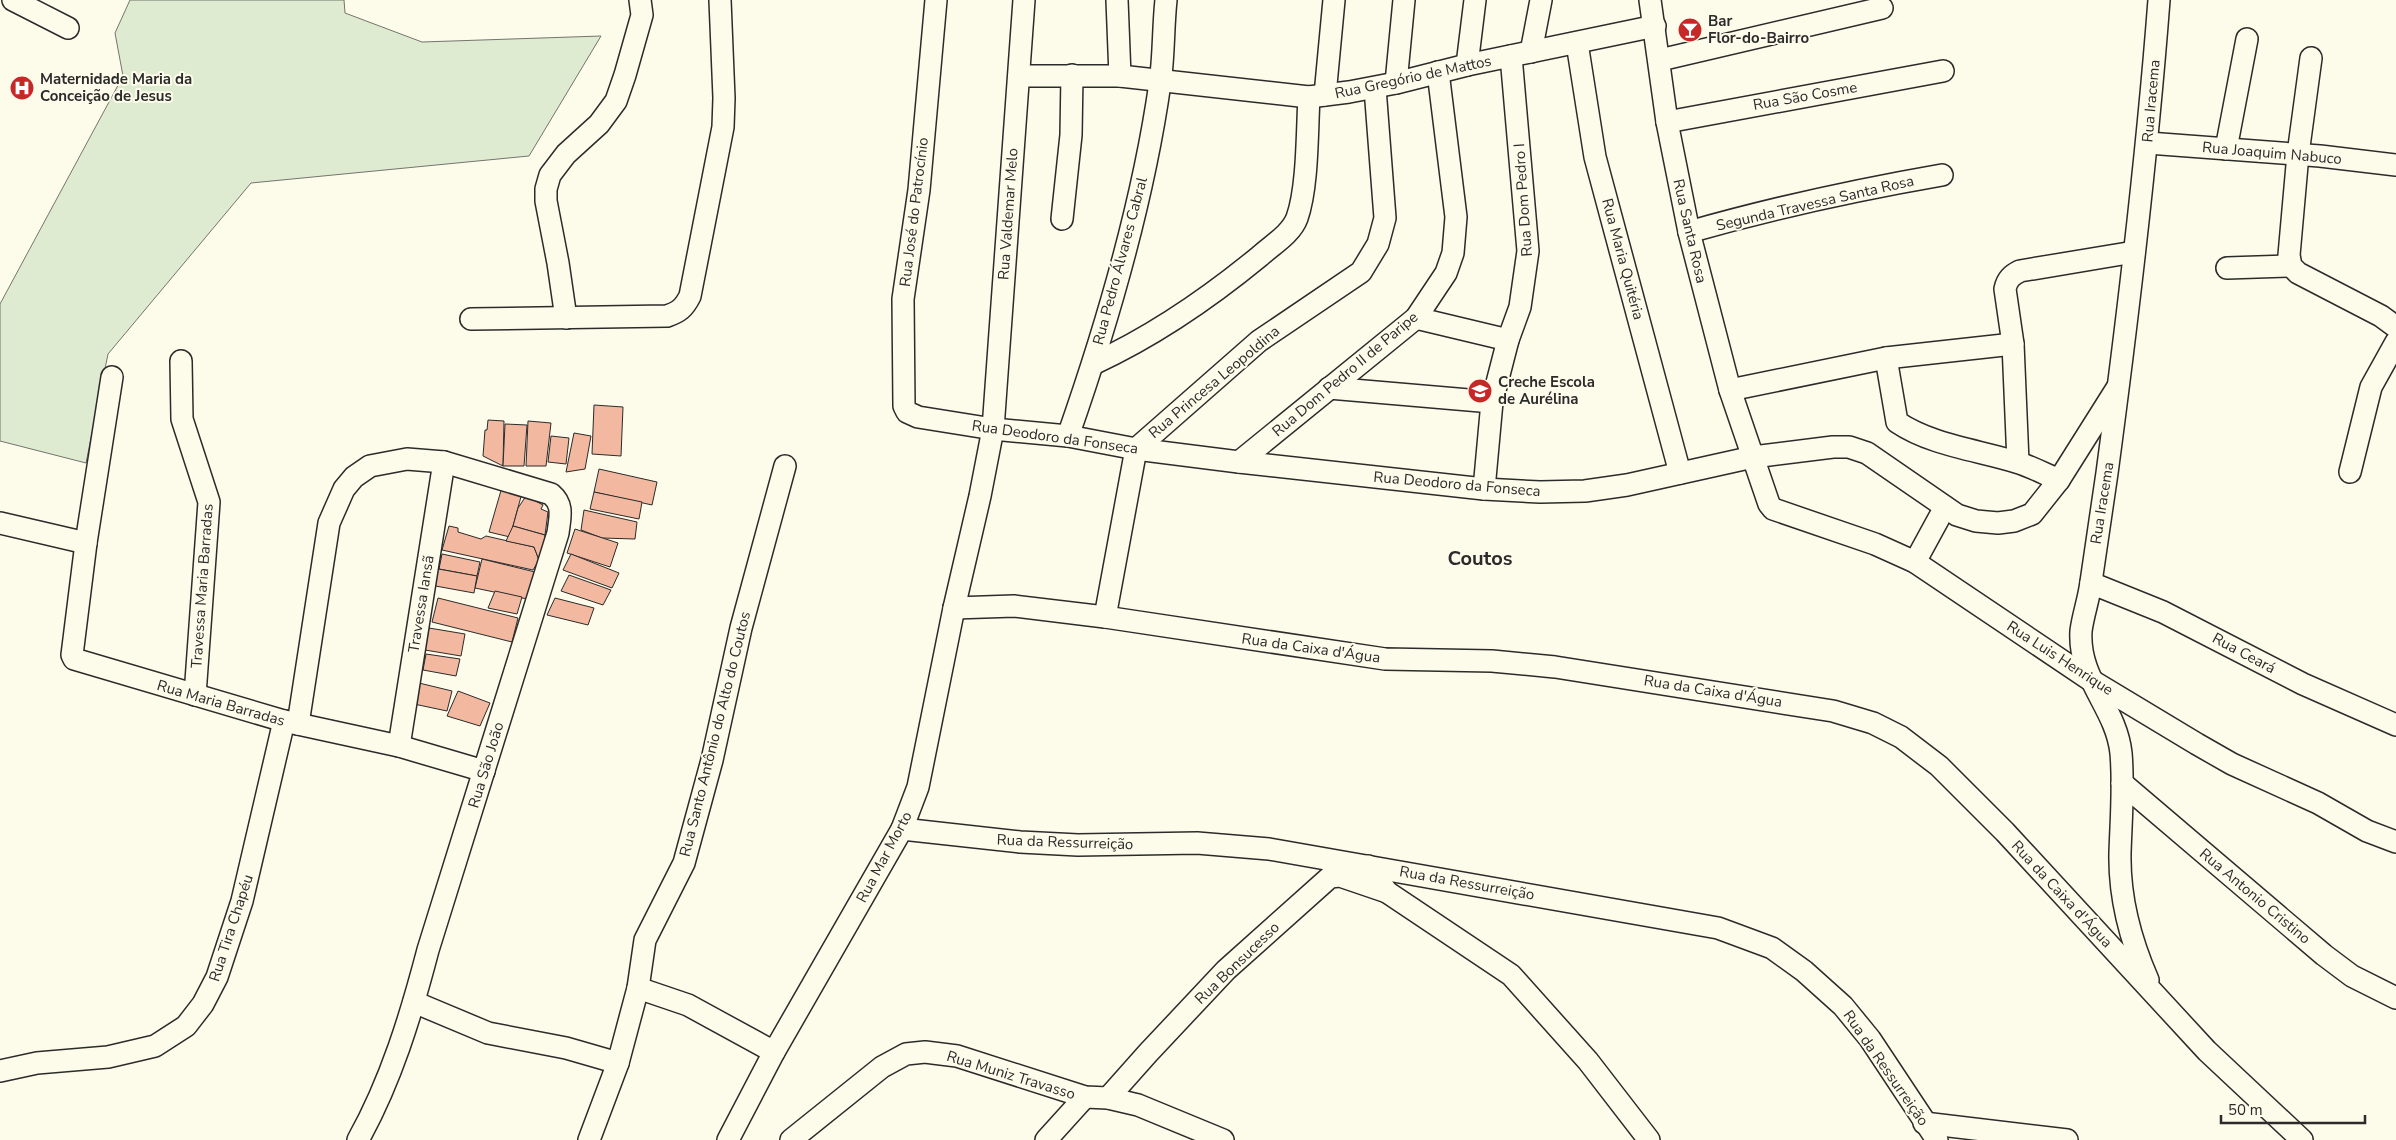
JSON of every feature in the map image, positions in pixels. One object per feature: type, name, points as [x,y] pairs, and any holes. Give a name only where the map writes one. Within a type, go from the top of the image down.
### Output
[{"type":"street","points":[[13,0],[68,28]]},
{"type":"street","points":[[471,319],[667,316],[685,307],[690,296],[723,127],[724,98],[720,0]]},
{"type":"street","name":"Rua José do Patrocínio","points":[[918,417],[907,412],[904,406],[903,299],[918,190],[936,0]]},
{"type":"street","name":"Rua Valdemar Melo","points":[[992,429],[1024,0]]},
{"type":"street","points":[[1117,0],[1120,76]]},
{"type":"street","name":"Rua Pedro Álvares Cabral","points":[[1068,436],[1094,364],[1139,199],[1160,82],[1166,0]]},
{"type":"street","points":[[1094,364],[1154,332],[1222,287],[1284,236],[1296,220],[1302,200],[1317,96],[1334,0]]},
{"type":"street","points":[[1396,84],[1404,0]]},
{"type":"street","points":[[1467,65],[1475,0]]},
{"type":"street","name":"Rua Dom Pedro I","points":[[1484,489],[1492,402],[1508,340],[1520,307],[1528,251],[1521,54],[1541,0]]},
{"type":"street","name":"Rua Santa Rosa","points":[[1650,0],[1660,60],[1667,122],[1689,232],[1730,390],[1753,457]]},
{"type":"street","name":"Rua Iracema","points":[[2153,993],[2137,954],[2126,919],[2120,854],[2123,815],[2121,751],[2111,714],[2089,680],[2082,655],[2081,631],[2091,583],[2148,143],[2159,0]]},
{"type":"street","points":[[566,318],[546,201],[550,176],[566,154],[599,124],[616,101],[625,76],[642,5]]},
{"type":"street","points":[[1660,60],[1882,8]]},
{"type":"street","name":"Rua Gregório de Mattos","points":[[1019,76],[1072,74],[1120,76],[1160,82],[1317,96],[1396,84],[1467,65],[1654,26]]},
{"type":"street","points":[[2226,149],[2247,38]]},
{"type":"street","name":"Rua Maria Quitéria","points":[[1577,43],[1596,157],[1680,473]]},
{"type":"street","points":[[2311,58],[2298,154],[2289,255],[2291,266],[2298,273],[2381,316],[2396,327]]},
{"type":"street","name":"Rua São Cosme","points":[[1667,122],[1943,71]]},
{"type":"street","name":"Rua Dom Pedro II de Paripe","points":[[1239,462],[1416,318],[1446,273],[1453,253],[1456,236],[1456,216],[1438,72]]},
{"type":"street","points":[[1062,219],[1071,135],[1072,74]]},
{"type":"street","name":"Rua Princesa Leopoldina","points":[[1136,449],[1259,341],[1360,272],[1378,244],[1385,218],[1375,88]]},
{"type":"street","name":"Rua Joaquim Nabuco","points":[[2148,143],[2298,154],[2396,166]]},
{"type":"street","name":"Segunda Travessa Santa Rosa","points":[[1689,232],[1864,188],[1942,175]]},
{"type":"street","points":[[2018,462],[2013,344],[2005,289],[2007,282],[2012,275],[2020,271],[2134,252]]},
{"type":"street","points":[[2227,268],[2291,266]]},
{"type":"street","points":[[1416,318],[1508,340]]},
{"type":"street","points":[[2350,472],[2372,387],[2396,342]]},
{"type":"street","points":[[1730,390],[1886,358],[2013,344]]},
{"type":"street","points":[[1886,358],[1897,422],[1908,429],[1940,441],[2018,462],[2059,480]]},
{"type":"street","name":"Travessa Maria Barradas","points":[[181,361],[182,419],[209,502],[195,695]]},
{"type":"street","name":"Rua Maria Barradas","points":[[112,377],[86,542],[72,655],[74,659],[79,663],[291,723],[399,746],[484,771]]},
{"type":"street","points":[[1329,388],[1492,402]]},
{"type":"street","name":"Rua Deodoro da Fonseca","points":[[918,417],[992,429],[1068,436],[1136,449],[1239,462],[1484,489],[1540,492],[1586,491],[1627,485],[1753,457],[1833,447],[1850,447],[1867,453],[1957,515],[1976,521],[1998,523],[2014,521],[2032,514],[2059,480],[2117,388]]},
{"type":"street","name":"Rua Mar Morto","points":[[728,1140],[774,1052],[902,829],[918,787],[954,608],[980,496],[992,429]]},
{"type":"street","points":[[1105,617],[1136,449]]},
{"type":"street","name":"Rua Luis Henrique","points":[[1753,457],[1769,504],[1773,510],[1875,544],[1915,562],[2089,680],[2232,764],[2318,803],[2367,831],[2396,842]]},
{"type":"street","name":"Rua Tira Chapéu","points":[[0,1071],[37,1063],[108,1057],[155,1046],[186,1026],[203,1004],[216,977],[242,901],[291,723],[329,523],[344,489],[354,477],[370,466],[407,460],[444,462]]},
{"type":"street","name":"Travessa Iansã","points":[[399,746],[444,462]]},
{"type":"street","name":"Rua São João","points":[[358,1140],[386,1080],[414,1002],[428,950],[558,533],[562,510],[559,500],[551,494],[444,462]]},
{"type":"street","name":"Rua Santo Antônio do Alto do Coutos","points":[[589,1140],[618,1063],[638,988],[645,940],[684,863],[712,760],[741,628],[785,466]]},
{"type":"street","points":[[1915,562],[1945,507]]},
{"type":"street","points":[[0,523],[86,542]]},
{"type":"street","name":"Rua Ceará","points":[[2091,583],[2163,612],[2303,684],[2396,725]]},
{"type":"street","name":"Rua da Caixa d'Água","points":[[954,608],[1014,606],[1105,617],[1385,659],[1492,661],[1554,667],[1833,711],[1873,723],[1901,737],[1940,766],[2005,832],[2206,1051],[2302,1140]]},
{"type":"street","name":"Rua Antonio Cristino","points":[[2122,783],[2324,955],[2352,976],[2396,998]]},
{"type":"street","name":"Rua da Ressurreição","points":[[902,829],[1020,842],[1078,845],[1197,843],[1269,850],[1718,928],[1772,948],[1804,971],[1843,1006],[1870,1039],[1937,1140]]},
{"type":"street","points":[[1368,866],[1387,892],[1511,975],[1588,1061],[1649,1140]]},
{"type":"street","name":"Rua Bonsucesso","points":[[1108,1098],[1226,970],[1330,877],[1340,876],[1387,892]]},
{"type":"street","points":[[638,988],[688,1005],[774,1052]]},
{"type":"street","points":[[414,1002],[488,1033],[566,1048],[618,1063]]},
{"type":"street","name":"Rua Muniz Travasso","points":[[791,1140],[882,1067],[906,1054],[925,1052],[957,1056],[1085,1097],[1108,1098],[1138,1104],[1223,1140]]},
{"type":"street","points":[[1046,1140],[1085,1097]]},
{"type":"street","points":[[1924,1123],[2067,1140]]},
{"type":"green space","points":[[130,0],[344,0],[345,13],[422,42],[601,36],[529,156],[251,183],[108,354],[86,463],[0,441],[0,304],[123,76],[115,33]]},
{"type":"building","points":[[594,405],[623,407],[621,456],[592,454]]},
{"type":"building","points":[[488,420],[504,421],[503,466],[483,456],[485,430],[487,430]]},
{"type":"building","points":[[528,421],[551,423],[546,466],[526,466]]},
{"type":"building","points":[[505,424],[527,425],[524,466],[503,466]]},
{"type":"building","points":[[574,433],[591,436],[585,469],[566,472]]},
{"type":"building","points":[[551,436],[569,438],[566,464],[548,462]]},
{"type":"building","points":[[599,469],[657,482],[652,505],[594,492]]},
{"type":"building","points":[[502,487],[522,493],[510,537],[489,532]]},
{"type":"building","points":[[594,492],[642,502],[639,519],[590,509]]},
{"type":"building","points":[[526,496],[543,505],[541,509],[548,512],[545,535],[513,526],[518,508]]},
{"type":"building","points":[[584,510],[637,522],[635,539],[602,538],[581,530]]},
{"type":"building","points":[[449,526],[458,528],[458,532],[481,539],[486,536],[534,547],[539,560],[533,570],[442,550]]},
{"type":"building","points":[[513,526],[545,535],[544,553],[539,560],[534,547],[506,541]]},
{"type":"building","points":[[575,529],[618,543],[610,567],[567,553]]},
{"type":"building","points":[[442,554],[480,562],[477,576],[439,569]]},
{"type":"building","points":[[571,554],[619,573],[612,588],[563,570]]},
{"type":"building","points":[[482,559],[539,573],[532,600],[475,588]]},
{"type":"building","points":[[433,568],[477,576],[474,593],[430,585]]},
{"type":"building","points":[[569,575],[611,590],[603,605],[561,591]]},
{"type":"building","points":[[495,591],[522,597],[517,614],[488,608]]},
{"type":"building","points":[[438,598],[518,618],[512,642],[432,622]]},
{"type":"building","points":[[555,598],[594,608],[588,625],[547,615]]},
{"type":"building","points":[[429,628],[465,634],[461,656],[425,650]]},
{"type":"building","points":[[426,654],[460,659],[456,676],[423,670]]},
{"type":"building","points":[[419,683],[452,691],[447,711],[414,704]]},
{"type":"building","points":[[458,691],[490,703],[480,726],[447,716]]},
{"type":"place","name":"Bar Flor-do-Bairro","points":[[1690,30]]},
{"type":"place","name":"Maternidade Maria da Conceição de Jesus","points":[[22,88]]},
{"type":"place","name":"Creche Escola de Aurélina","points":[[1480,391]]},
{"type":"district","name":"Coutos","points":[[1480,558]]}]
